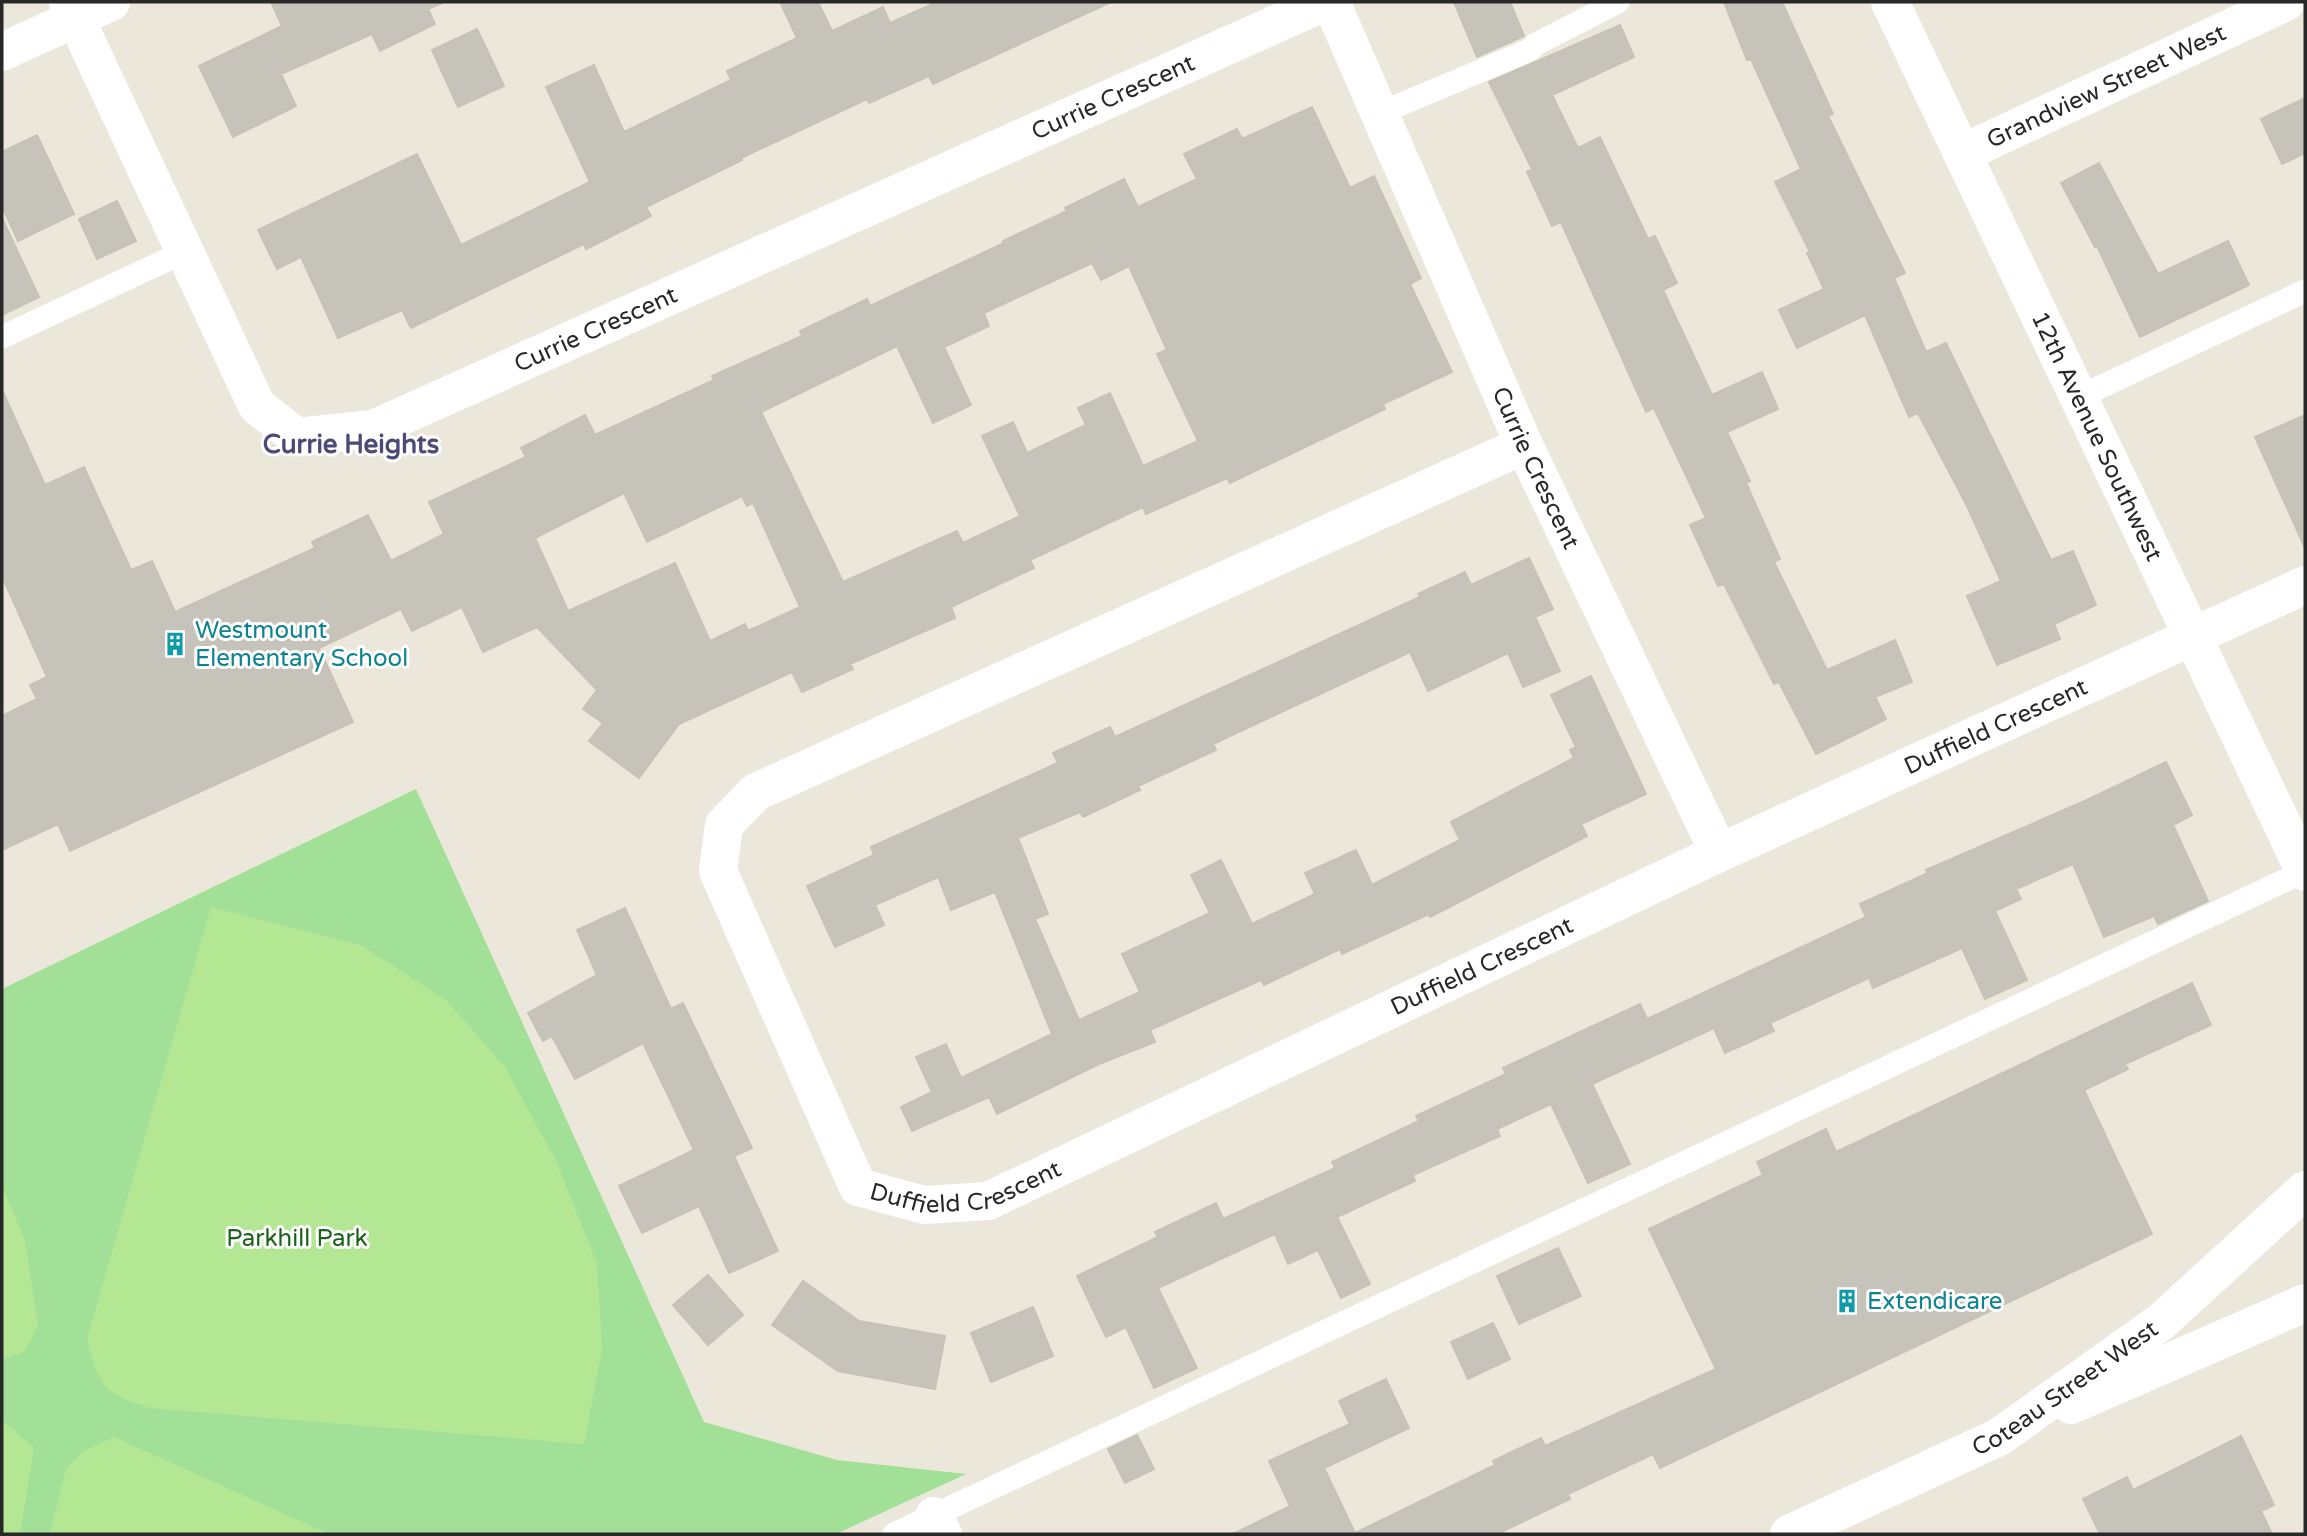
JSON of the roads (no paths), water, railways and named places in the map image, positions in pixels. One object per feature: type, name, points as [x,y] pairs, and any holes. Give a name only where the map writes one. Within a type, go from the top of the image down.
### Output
[{"type":"street","points":[[2,52],[72,10],[111,2]]},
{"type":"street","name":"Currie Crescent","points":[[72,10],[257,405],[297,438],[373,429],[1325,2]]},
{"type":"street","name":"Currie Crescent","points":[[1331,2],[1524,445],[1718,853]]},
{"type":"street","name":"12th Avenue Southwest","points":[[1890,2],[2305,872]]},
{"type":"street","name":"Grandview Street West","points":[[1963,153],[2286,2]]},
{"type":"street","name":"Duffield Crescent","points":[[1524,445],[756,792],[724,825],[718,871],[858,1187],[924,1205],[988,1201],[1718,853],[2194,638],[2305,585]]},
{"type":"street","name":"Coteau Street West","points":[[1789,1534],[1999,1437],[2162,1321],[2305,1189]]},
{"type":"street","points":[[1999,1437],[2305,1303]]},
{"type":"lane","points":[[1380,113],[1530,50],[1536,44],[1618,2]]},
{"type":"lane","points":[[2,337],[184,252]]},
{"type":"lane","points":[[2079,397],[2305,291]]},
{"type":"lane","points":[[894,1534],[938,1525],[2305,872]]},
{"type":"place","name":"Westmount Elementary School","points":[[175,644]]},
{"type":"place","name":"Extendicare","points":[[1847,1301]]},
{"type":"district","name":"Currie Heights","points":[[351,444]]},
{"type":"park label","name":"Parkhill Park","points":[[297,1238]]}]
